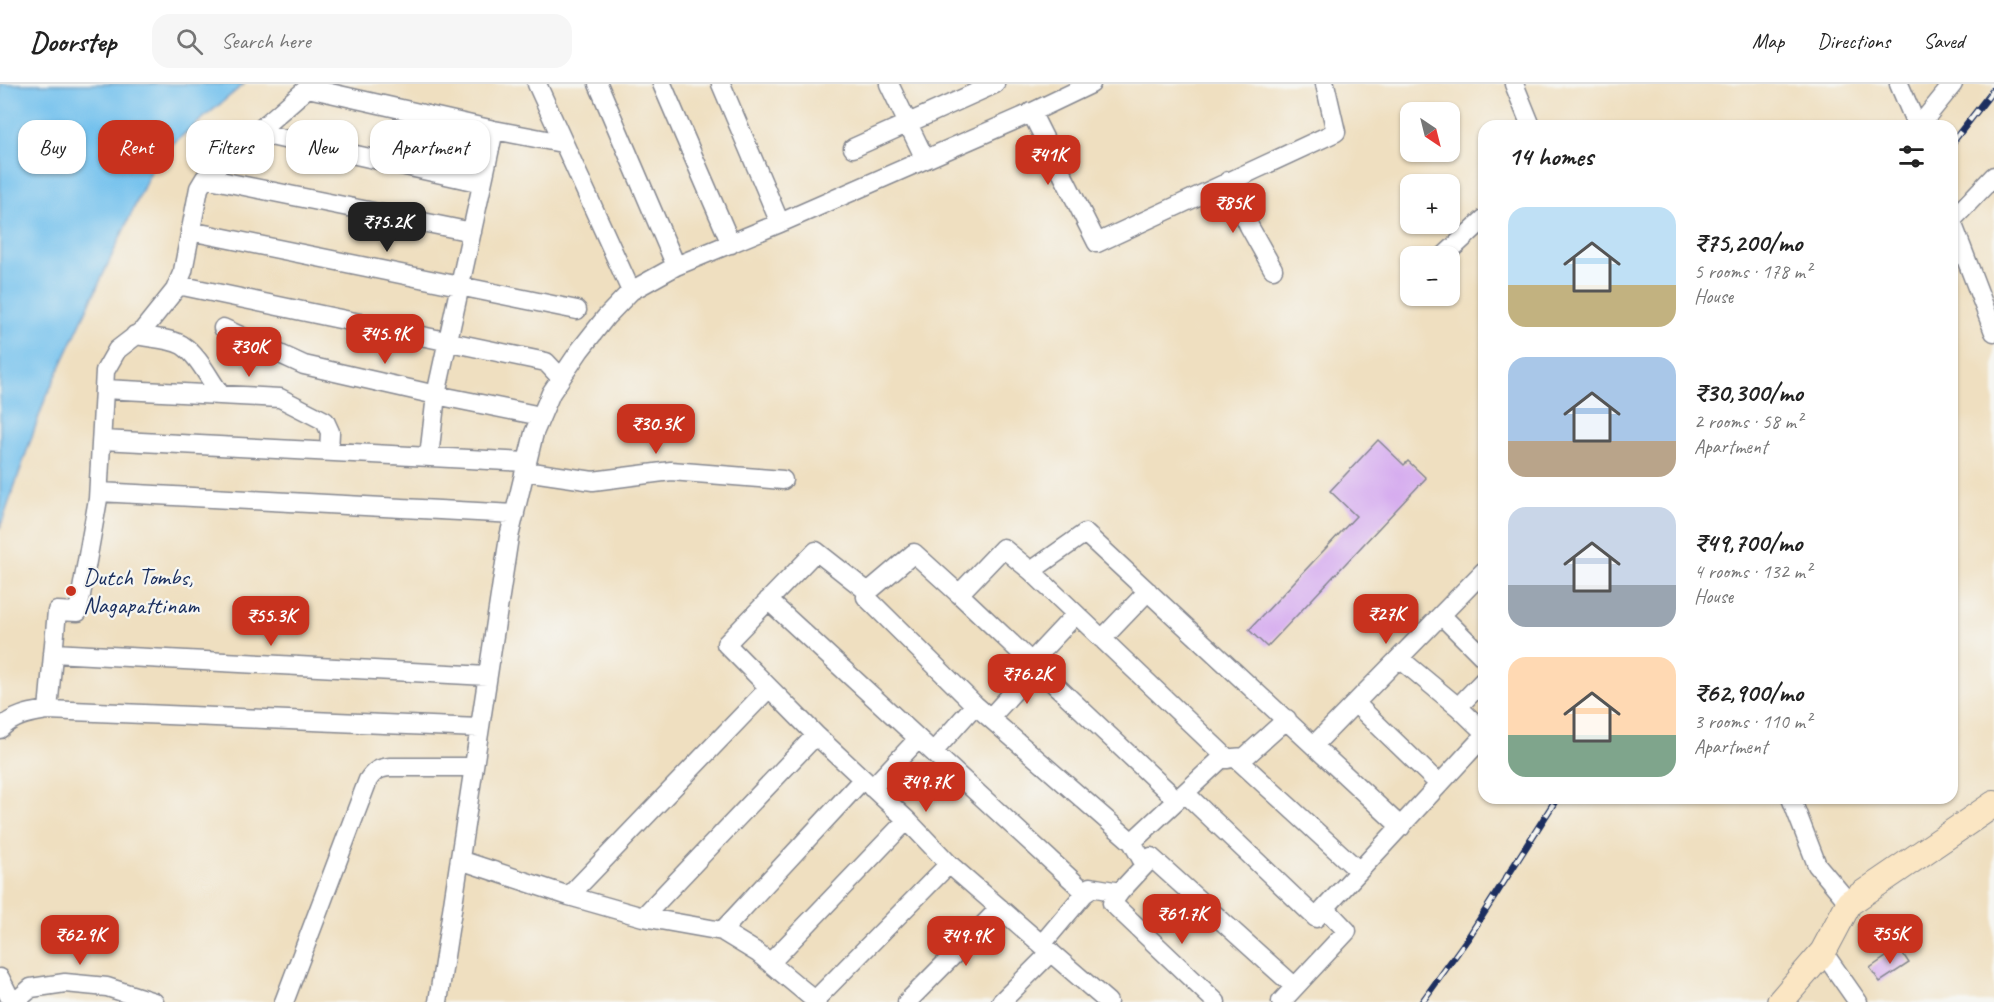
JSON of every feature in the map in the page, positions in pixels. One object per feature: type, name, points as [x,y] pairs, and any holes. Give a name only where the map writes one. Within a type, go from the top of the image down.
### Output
[{"type":"main road","points":[[1780,1002],[1823,951],[1848,903],[1994,804]]},
{"type":"street","points":[[537,84],[631,291]]},
{"type":"street","points":[[598,84],[676,266]]},
{"type":"street","points":[[662,84],[730,244]]},
{"type":"street","points":[[721,84],[780,223]]},
{"type":"street","points":[[889,84],[926,159]]},
{"type":"street","points":[[853,148],[995,84]]},
{"type":"street","points":[[438,1002],[509,537],[534,433],[551,393],[580,350],[606,317],[631,291],[676,266],[926,159],[1091,84]]},
{"type":"street","points":[[1031,112],[1097,243],[1336,132],[1325,84]]},
{"type":"street","points":[[1514,84],[1529,120]]},
{"type":"street","points":[[1899,84],[1915,120]]},
{"type":"street","points":[[1923,120],[1953,84]]},
{"type":"street","points":[[272,120],[310,86],[494,130],[562,143]]},
{"type":"street","points":[[429,457],[436,395],[494,130]]},
{"type":"street","points":[[274,137],[482,183]]},
{"type":"street","points":[[48,710],[57,611],[78,612],[92,542],[99,492],[105,371],[117,350],[155,316],[178,285],[183,271],[199,188],[210,174]]},
{"type":"street","points":[[1958,215],[1994,176]]},
{"type":"street","points":[[205,178],[472,232]]},
{"type":"street","points":[[1228,181],[1273,269]]},
{"type":"street","points":[[1455,246],[1478,225]]},
{"type":"street","points":[[190,231],[577,310]]},
{"type":"street","points":[[1958,237],[1994,332]]},
{"type":"street","points":[[178,285],[546,362],[561,378]]},
{"type":"street","points":[[223,328],[304,365],[542,416]]},
{"type":"street","points":[[135,335],[183,346],[203,368],[221,395]]},
{"type":"street","points":[[104,389],[280,398],[325,421],[330,439],[329,452]]},
{"type":"street","points":[[102,440],[429,457],[526,467],[593,482],[671,471],[783,480]]},
{"type":"street","points":[[99,492],[515,514]]},
{"type":"street","points":[[1030,571],[1085,533],[1401,827]]},
{"type":"street","points":[[959,594],[1003,548],[1359,872]]},
{"type":"street","points":[[868,592],[816,551],[726,644],[816,735],[907,819],[949,864],[1108,1002]]},
{"type":"street","points":[[1145,865],[1132,842],[975,705],[866,597],[868,592],[914,553],[1034,665],[1316,918],[1478,741]]},
{"type":"street","points":[[1314,745],[1478,577]]},
{"type":"street","points":[[1102,639],[1148,591]]},
{"type":"street","points":[[768,600],[1086,893]]},
{"type":"street","points":[[990,718],[1076,614]]},
{"type":"street","points":[[1441,615],[1478,652]]},
{"type":"street","points":[[53,653],[487,676]]},
{"type":"street","points":[[1399,658],[1458,707],[1478,728]]},
{"type":"street","points":[[1458,707],[1478,686]]},
{"type":"street","points":[[569,896],[769,688]]},
{"type":"street","points":[[1354,703],[1439,784]]},
{"type":"street","points":[[933,752],[975,705]]},
{"type":"street","points":[[0,729],[19,715],[48,710],[479,728]]},
{"type":"street","points":[[1132,842],[1221,759],[1245,757],[1287,719]]},
{"type":"street","points":[[643,917],[816,735]]},
{"type":"street","points":[[722,931],[867,784],[918,739]]},
{"type":"street","points":[[284,1002],[368,780],[373,773],[380,768],[390,767],[473,767]]},
{"type":"street","points":[[1793,804],[1817,865],[1848,903]]},
{"type":"street","points":[[770,963],[907,819]]},
{"type":"street","points":[[1216,1002],[1112,903],[1151,857],[1295,987]]},
{"type":"street","points":[[460,860],[569,896],[643,917],[722,931],[758,953],[816,1001],[949,864]]},
{"type":"street","points":[[1001,1002],[1047,948],[1090,887],[1120,892]]},
{"type":"street","points":[[907,1002],[1000,908]]},
{"type":"street","points":[[1281,1002],[1347,931],[1326,908]]},
{"type":"street","points":[[1823,951],[1858,1002]]},
{"type":"street","points":[[0,978],[14,1002],[31,988],[65,983],[107,987],[154,1002]]},
{"type":"water","points":[[0,84],[244,84],[201,120],[186,120],[186,133],[174,143],[174,120],[98,120],[98,174],[150,174],[44,402],[0,528]]},
{"type":"building","points":[[1378,440],[1404,465],[1408,461],[1426,478],[1267,647],[1249,630],[1356,516],[1330,491]]},
{"type":"building","points":[[1899,948],[1909,963],[1880,982],[1870,968]]},
{"type":"railway","points":[[1958,135],[1994,89]]},
{"type":"railway","points":[[1422,1002],[1468,938],[1553,804]]},
{"type":"place","name":"Dutch Tombs, Nagapattinam","points":[[71,591]]}]
